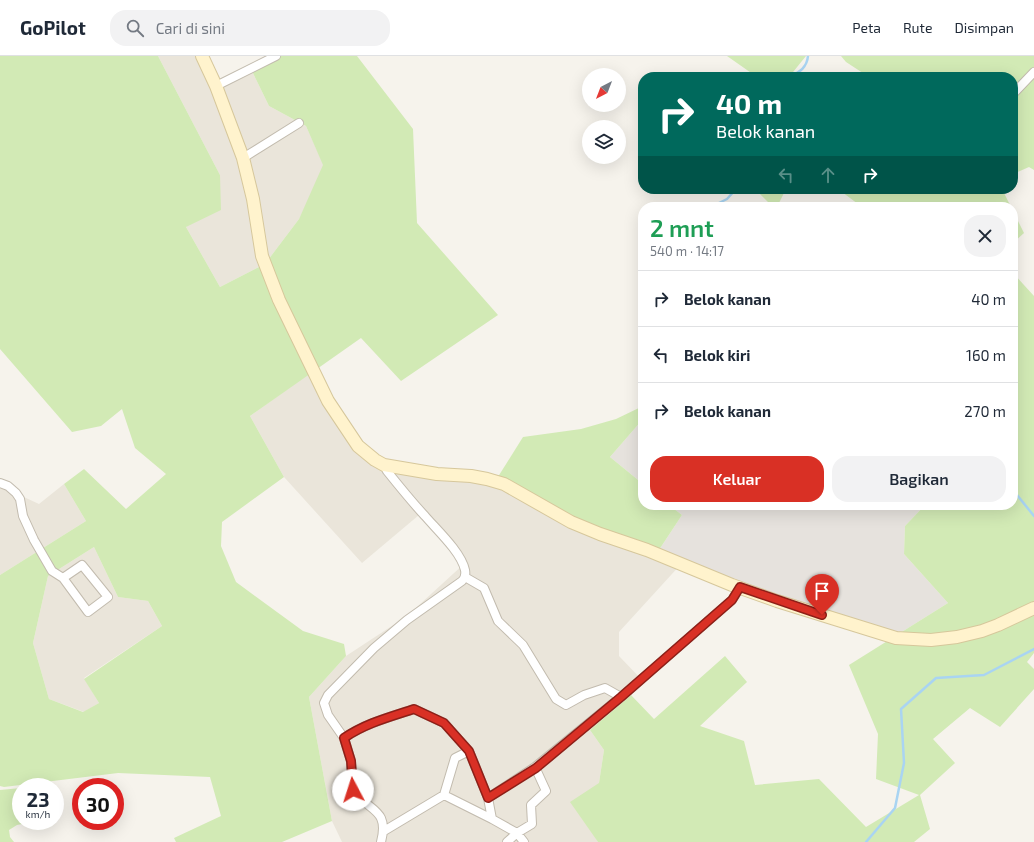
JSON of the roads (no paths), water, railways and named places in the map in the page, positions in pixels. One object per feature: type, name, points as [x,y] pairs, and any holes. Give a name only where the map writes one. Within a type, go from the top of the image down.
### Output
[{"type":"street","points":[[202,56],[216,86],[243,158],[253,199],[262,256],[278,300],[328,401],[358,446],[375,460],[384,465],[437,474],[471,476],[498,482],[571,522],[600,534],[647,550],[777,601],[896,638],[931,640],[957,637],[982,631],[998,625],[1034,608]]},
{"type":"street","points":[[216,86],[276,56]]},
{"type":"street","points":[[1018,89],[1034,72]]},
{"type":"street","points":[[243,158],[299,123]]},
{"type":"street","points":[[381,842],[384,831],[383,823],[380,817],[353,790],[351,761],[344,738],[328,715],[324,703],[328,695],[374,648],[407,620],[462,581],[466,572],[463,562],[440,531],[426,518],[387,471],[384,465]]},
{"type":"street","points":[[0,483],[8,486],[16,493],[20,499],[23,516],[34,540],[52,571],[63,578],[88,612],[108,597],[82,566],[63,578]]},
{"type":"street","points":[[465,577],[484,588],[498,621],[524,645],[556,699],[566,705],[584,695],[605,688],[621,697]]},
{"type":"street","points":[[488,798],[536,768],[621,697],[732,600],[740,587]]},
{"type":"street","points":[[344,738],[356,730],[376,721],[414,709],[444,723],[469,751],[488,798],[492,819]]},
{"type":"street","points":[[384,831],[444,795],[454,758],[469,751]]},
{"type":"street","points":[[507,842],[517,833],[532,824],[531,805],[546,791],[536,768]]},
{"type":"street","points":[[444,795],[517,833],[524,842]]},
{"type":"waterway","points":[[798,72],[806,64],[808,56]]},
{"type":"waterway","points":[[721,202],[727,199],[732,194]]},
{"type":"waterway","points":[[1018,496],[1034,516]]},
{"type":"waterway","points":[[866,842],[895,808],[904,763],[901,709],[936,678],[984,675],[1034,649]]}]
